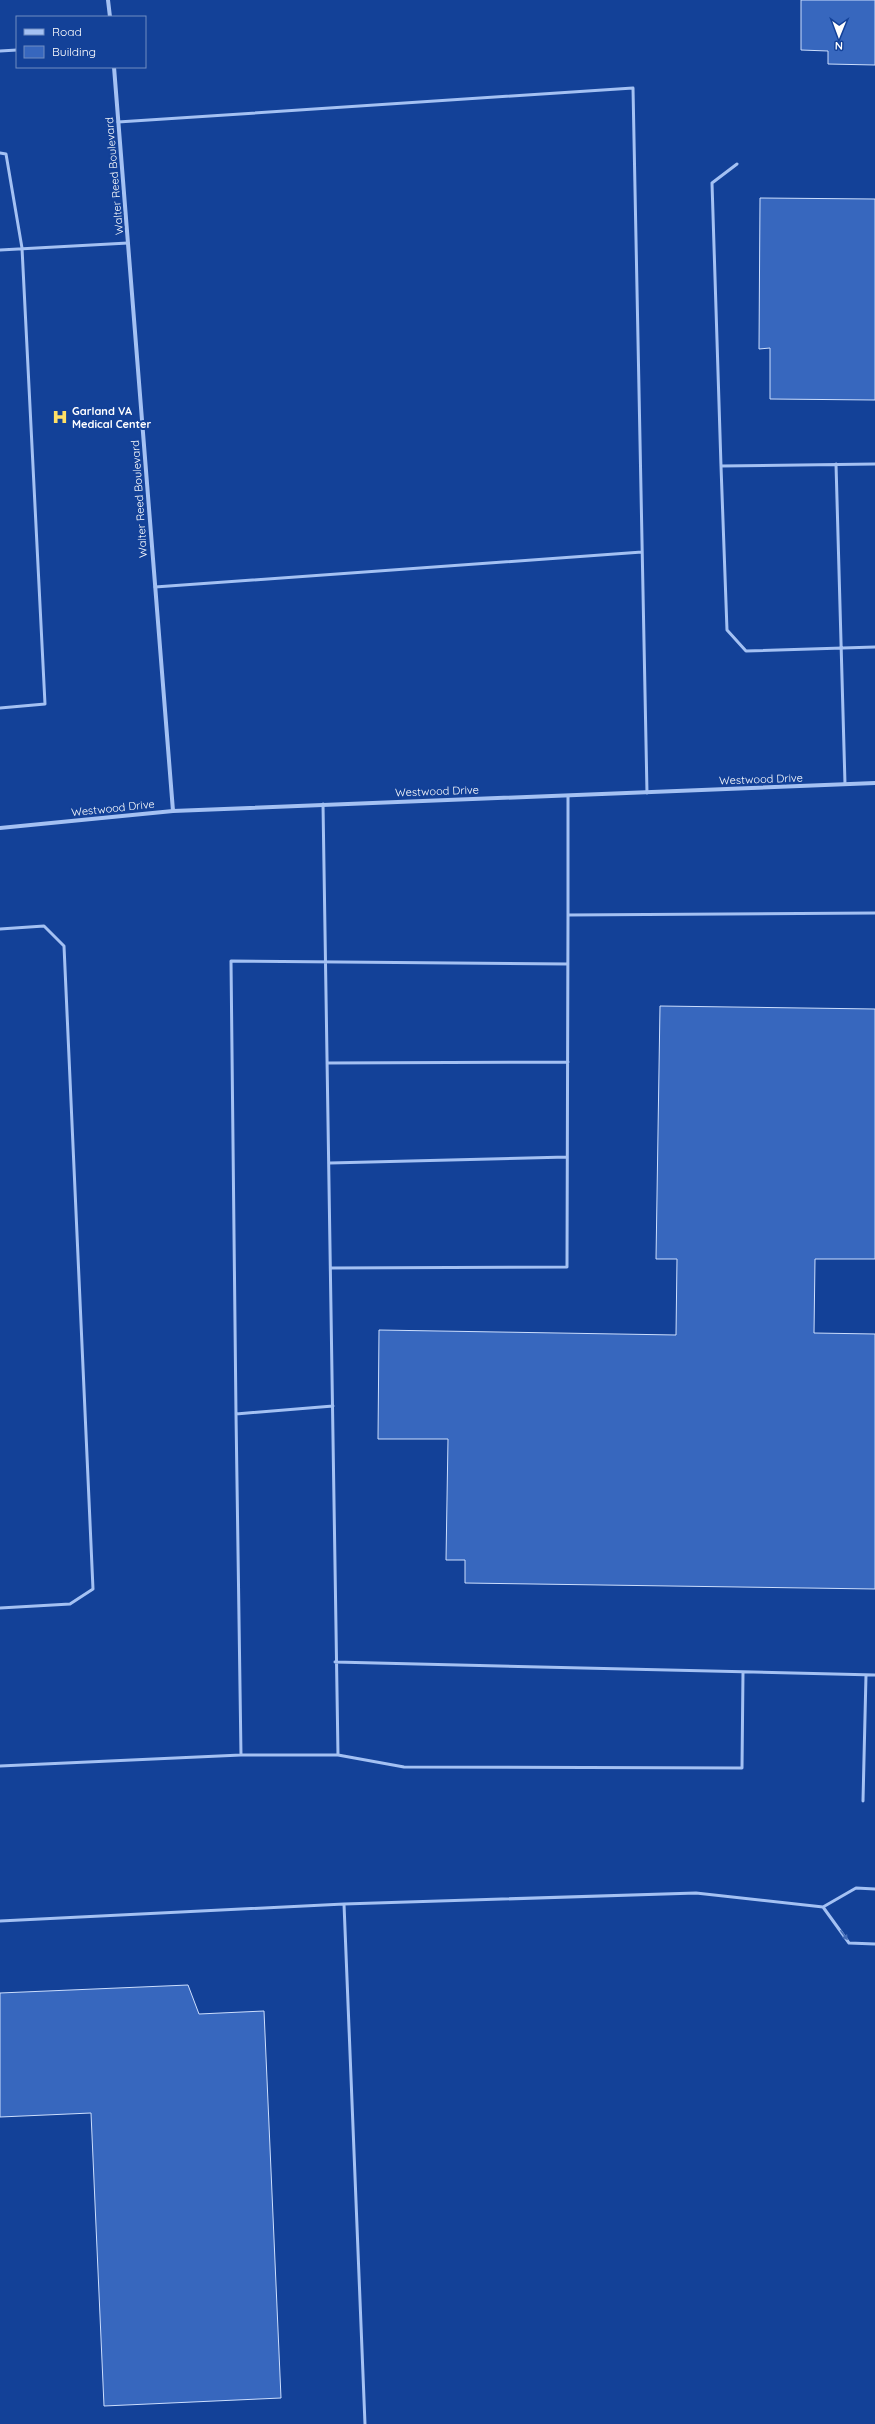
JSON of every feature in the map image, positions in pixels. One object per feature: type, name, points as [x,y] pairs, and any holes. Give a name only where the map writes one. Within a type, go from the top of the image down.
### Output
[{"type":"street","points":[[108,0],[110,16]]},
{"type":"street","name":"Walter Reed Boulevard","points":[[114,68],[173,811]]},
{"type":"street","name":"Westwood Drive","points":[[0,828],[173,811],[875,783]]},
{"type":"lane","points":[[0,51],[16,50]]},
{"type":"lane","points":[[118,122],[633,88],[647,792]]},
{"type":"lane","points":[[0,153],[6,154],[22,248],[45,704],[0,708]]},
{"type":"lane","points":[[737,164],[712,183],[727,630],[746,651],[875,647]]},
{"type":"lane","points":[[0,250],[128,243]]},
{"type":"lane","points":[[836,464],[844,784]]},
{"type":"lane","points":[[721,466],[875,464]]},
{"type":"lane","points":[[155,587],[642,552]]},
{"type":"lane","points":[[332,1268],[567,1267],[568,796]]},
{"type":"lane","points":[[323,804],[332,1268],[335,1662],[338,1755]]},
{"type":"lane","points":[[568,915],[875,913]]},
{"type":"lane","points":[[0,929],[44,926],[64,946],[93,1589],[70,1604],[0,1608]]},
{"type":"lane","points":[[241,1755],[231,961],[568,964]]},
{"type":"lane","points":[[328,1063],[568,1062]]},
{"type":"lane","points":[[330,1163],[567,1157]]},
{"type":"lane","points":[[236,1414],[333,1406]]},
{"type":"lane","points":[[335,1662],[875,1675]]},
{"type":"lane","points":[[0,1766],[241,1755],[338,1755],[404,1767],[742,1768],[743,1672]]},
{"type":"lane","points":[[863,1801],[866,1675]]},
{"type":"lane","points":[[0,1921],[344,1904],[696,1893],[823,1907],[856,1888],[875,1888]]},
{"type":"lane","points":[[344,1904],[365,2424]]},
{"type":"lane","points":[[823,1907],[849,1943],[875,1944]]},
{"type":"building","points":[[801,0],[875,0],[875,65],[828,64],[828,51],[801,50]]},
{"type":"building","points":[[760,198],[875,199],[875,400],[770,399],[770,348],[759,349]]},
{"type":"building","points":[[660,1006],[875,1009],[875,1259],[815,1259],[814,1333],[875,1334],[875,1589],[465,1583],[465,1560],[446,1560],[448,1439],[378,1439],[379,1330],[676,1335],[677,1259],[656,1259]]},
{"type":"building","points":[[188,1985],[199,2014],[264,2011],[281,2398],[104,2406],[91,2113],[0,2117],[0,1993]]},
{"type":"place","name":"Garland VA Medical Center","points":[[60,417]]}]
